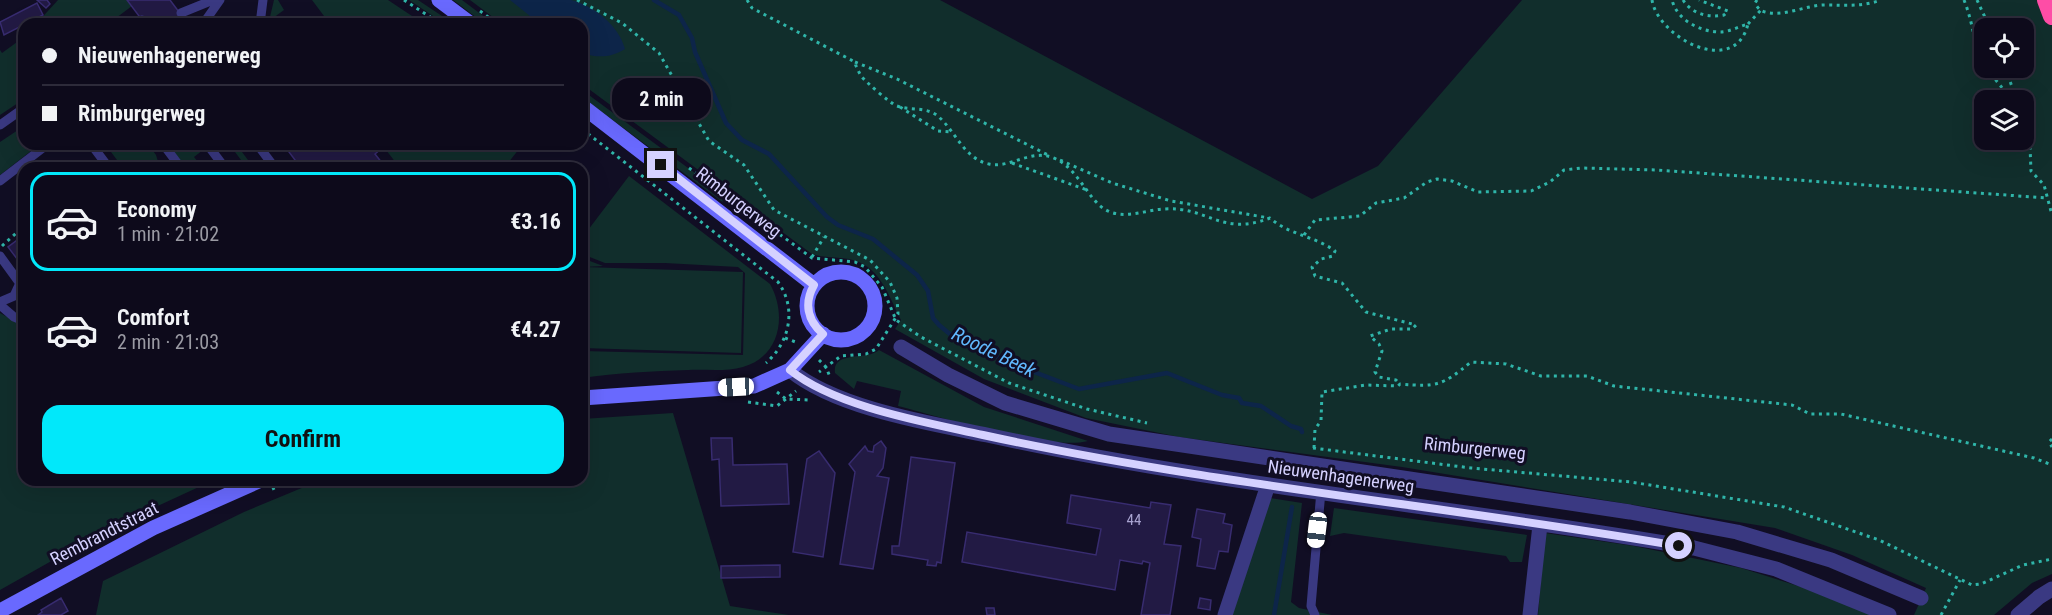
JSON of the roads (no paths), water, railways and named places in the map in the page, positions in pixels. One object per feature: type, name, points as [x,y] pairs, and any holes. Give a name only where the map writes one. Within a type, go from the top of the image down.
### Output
[{"type":"highway","points":[[2046,0],[2052,16]]},
{"type":"street","points":[[439,0],[463,18]]},
{"type":"street","name":"Rimburgerweg","points":[[588,111],[814,285]]},
{"type":"street","points":[[834,273],[850,273],[864,281],[874,303],[872,318],[856,336],[839,339],[823,334],[816,328],[808,311],[810,293],[814,285],[834,273]]},
{"type":"street","points":[[588,398],[754,386],[790,370],[823,334]]},
{"type":"street","points":[[901,347],[948,375],[1005,403],[1109,434],[1630,513],[1737,532],[1821,556],[1921,598]]},
{"type":"street","name":"Nieuwenhagenerweg","points":[[790,370],[806,383],[906,418],[1041,447],[1268,485],[1663,543],[1726,556],[1811,582],[1889,615]]},
{"type":"street","points":[[1225,615],[1268,485]]},
{"type":"street","name":"Rembrandtstraat","points":[[0,611],[153,528],[248,486]]},
{"type":"street","points":[[1530,615],[1540,525]]},
{"type":"street","points":[[2018,615],[2034,600],[2052,589]]},
{"type":"lane","points":[[181,13],[213,0]]},
{"type":"lane","points":[[207,18],[220,0]]},
{"type":"lane","points":[[260,18],[263,0]]},
{"type":"lane","points":[[0,125],[18,112]]},
{"type":"lane","points":[[24,162],[40,150]]},
{"type":"lane","points":[[0,180],[18,166]]},
{"type":"lane","points":[[0,256],[18,281]]},
{"type":"lane","points":[[18,291],[0,304],[18,319]]},
{"type":"lane","points":[[1315,615],[1311,606],[1321,491]]},
{"type":"water","points":[[510,0],[571,0],[580,3],[597,12],[612,25],[625,49],[604,56],[588,55],[588,18],[532,18]]},
{"type":"waterway","name":"Roode Beek","points":[[654,0],[679,15],[692,38],[695,52],[726,123],[742,140],[769,154],[827,217],[838,225],[873,239],[917,275],[928,291],[933,318],[951,335],[984,345],[994,355],[1013,364],[1079,389],[1167,373],[1222,395],[1239,398],[1242,403],[1261,406],[1291,426],[1301,429],[1302,432]]},
{"type":"waterway","name":"Roode Beek","points":[[1274,615],[1292,507]]}]
